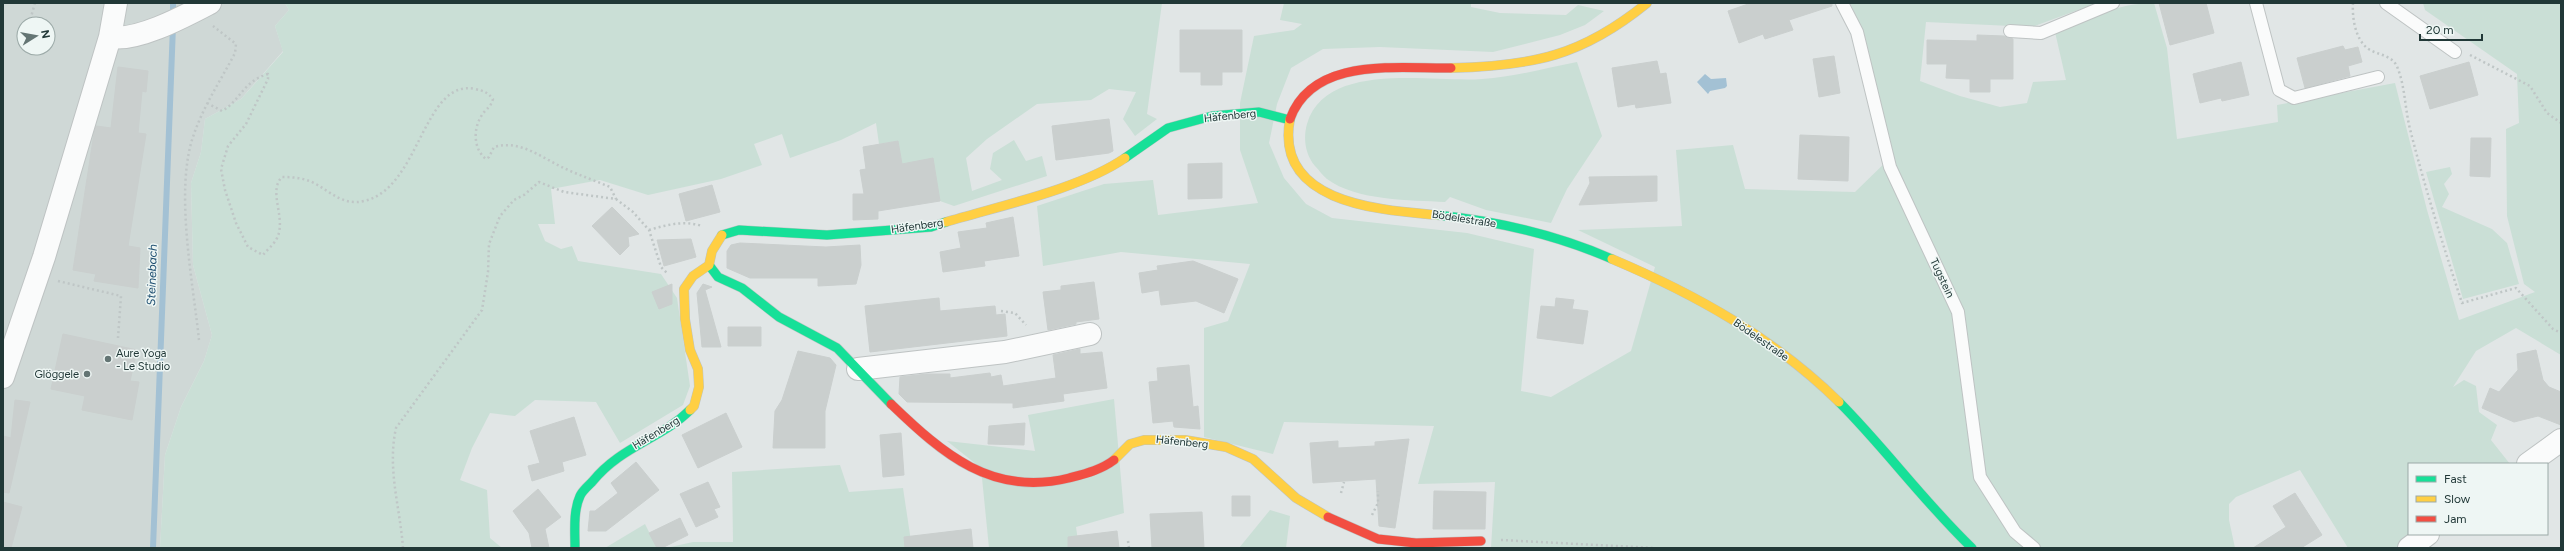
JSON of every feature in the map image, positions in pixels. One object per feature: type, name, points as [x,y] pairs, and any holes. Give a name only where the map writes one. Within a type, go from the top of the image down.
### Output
[{"type":"street","points":[[3,377],[44,257],[110,37],[116,3]]},
{"type":"street","points":[[1290,120],[1303,98],[1324,82],[1356,69],[1509,65],[1571,52],[1633,15],[1647,3]]},
{"type":"street","points":[[110,37],[122,39],[154,28],[197,10]]},
{"type":"street","name":"Häfenberg","points":[[724,234],[739,230],[827,235],[931,227],[1068,185],[1113,166],[1168,128],[1212,116],[1259,112],[1290,120]]},
{"type":"street","name":"Bödelestraße","points":[[1290,120],[1291,150],[1300,170],[1316,187],[1335,198],[1381,208],[1477,220],[1570,243],[1610,257],[1685,291],[1754,333],[1780,351],[1837,400],[1972,548]]},
{"type":"street","points":[[684,289],[693,276],[709,265],[712,251],[724,234]]},
{"type":"street","name":"Häfenberg","points":[[709,265],[718,277],[742,288],[779,318],[822,338],[837,348],[939,447],[988,476],[1038,483],[1063,479],[1107,465],[1133,442],[1154,438],[1196,442],[1237,450],[1255,460],[1275,481],[1296,498],[1329,517],[1377,539],[1428,543],[1481,542]]},
{"type":"street","name":"Häfenberg","points":[[575,548],[575,524],[580,496],[597,475],[623,452],[681,419],[694,406],[699,387],[699,375],[690,350],[685,319],[684,289]]},
{"type":"street","points":[[858,369],[1004,352],[1090,334]]},
{"type":"street","points":[[2529,463],[2561,440]]},
{"type":"street","points":[[2408,548],[2427,535]]},
{"type":"lane","name":"Tugstein","points":[[1842,3],[1857,32],[1890,166],[1958,312],[1980,477],[2015,532],[2034,548]]},
{"type":"lane","points":[[2010,31],[2041,33],[2113,3]]},
{"type":"lane","points":[[2256,3],[2279,90],[2294,98],[2378,77]]},
{"type":"lane","points":[[2386,3],[2455,52]]},
{"type":"path","points":[[31,16],[35,3]]},
{"type":"path","points":[[2353,3],[2352,17],[2363,43],[2368,48],[2389,57],[2397,64],[2400,74],[2406,116],[2433,215],[2462,303],[2516,288],[2553,329],[2561,333]]},
{"type":"path","points":[[197,10],[197,17],[220,30],[236,44],[235,53],[207,103],[193,135],[187,161],[186,199],[188,241],[200,340]]},
{"type":"path","points":[[2455,52],[2475,56],[2485,64],[2530,86],[2547,113],[2561,123]]},
{"type":"path","points":[[207,103],[222,111],[229,107],[254,78],[268,74],[268,79],[246,124],[228,146],[221,169],[225,190],[239,229],[248,247],[263,255],[276,239],[280,213],[276,183],[282,177],[296,177],[314,183],[336,198],[350,202],[364,201],[374,197],[392,185],[419,144],[432,115],[442,100],[457,89],[471,88],[487,92],[493,99],[490,108],[482,114],[477,131],[476,146],[480,154],[486,159],[490,157],[494,147],[500,145],[524,147],[566,169],[610,187],[616,199],[633,212],[649,230],[661,267],[684,289]]},
{"type":"path","points":[[403,548],[392,478],[391,448],[396,428],[482,310],[488,272],[489,244],[500,216],[514,200],[524,195],[539,182],[564,192],[616,199]]},
{"type":"path","points":[[649,230],[671,224],[694,224],[724,234]]},
{"type":"path","points":[[52,280],[121,296],[118,338]]},
{"type":"path","points":[[1001,311],[1010,312],[1020,316],[1027,328],[1026,330]]},
{"type":"path","points":[[1341,493],[1344,482]]},
{"type":"path","points":[[1370,520],[1378,503],[1378,491]]},
{"type":"path","points":[[1481,542],[1502,540],[1655,548]]},
{"type":"path","points":[[1128,541],[1129,548]]},
{"type":"shaded area","points":[[3,3],[285,3],[289,10],[275,26],[283,51],[241,99],[205,119],[201,152],[191,183],[193,265],[212,335],[204,361],[181,407],[165,455],[160,548],[3,548]]},
{"type":"green space","points":[[285,3],[1162,3],[1147,114],[1157,119],[1135,136],[1123,119],[1136,92],[1109,89],[1091,100],[1037,104],[987,139],[966,158],[972,191],[1002,180],[990,169],[993,153],[1014,140],[1026,161],[1042,156],[1047,176],[954,206],[940,201],[933,159],[902,164],[898,141],[879,144],[876,123],[841,140],[790,158],[782,134],[754,144],[762,165],[721,179],[648,195],[600,180],[551,189],[555,224],[538,224],[545,241],[561,249],[572,246],[578,261],[661,274],[677,298],[690,386],[683,405],[620,443],[596,402],[535,400],[515,416],[490,413],[472,448],[460,480],[487,490],[490,538],[502,548],[160,548],[165,455],[181,407],[204,361],[212,335],[193,265],[191,183],[201,152],[205,119],[241,99],[283,52],[275,26],[289,10]]},
{"type":"green space","points":[[1284,3],[1471,3],[1471,7],[1500,13],[1566,15],[1578,5],[1604,11],[1585,25],[1560,35],[1493,52],[1380,47],[1323,49],[1291,68],[1277,104],[1269,143],[1284,178],[1306,204],[1332,218],[1467,233],[1534,249],[1521,391],[1551,397],[1631,351],[1655,267],[1578,230],[1682,226],[1676,150],[1733,145],[1745,189],[1855,192],[1893,155],[1863,30],[1850,3],[2097,3],[2032,27],[1926,22],[1920,81],[1960,96],[2000,107],[2027,103],[2033,82],[2066,80],[2055,32],[2116,8],[2154,3],[2167,48],[2177,139],[2278,122],[2277,105],[2395,83],[2427,210],[2459,320],[2535,292],[2524,284],[2507,216],[2506,129],[2519,123],[2517,74],[2425,10],[2423,3],[2561,3],[2561,355],[2516,328],[2476,351],[2453,387],[2464,380],[2476,386],[2479,412],[2497,425],[2491,440],[2509,463],[2408,463],[2408,535],[2417,535],[2398,548],[2348,548],[2300,470],[2236,497],[2229,504],[2229,520],[2235,548],[1491,548],[1495,482],[1418,484],[1434,426],[1284,422],[1273,454],[1204,437],[1204,328],[1228,321],[1250,264],[1121,252],[1043,266],[1037,206],[1104,184],[1153,180],[1158,215],[1258,203],[1240,150],[1240,103],[1254,36],[1294,30],[1302,24],[1280,20]]},
{"type":"green space","points":[[1577,62],[1602,136],[1567,189],[1551,223],[1486,210],[1450,197],[1445,202],[1416,201],[1384,198],[1353,192],[1326,178],[1315,166],[1307,151],[1305,135],[1307,124],[1318,104],[1335,91],[1358,83],[1383,79],[1410,78],[1494,78]]},
{"type":"green space","points":[[2450,167],[2452,174],[2444,184],[2449,194],[2442,207],[2492,229],[2507,243],[2519,284],[2463,299],[2426,172]]},
{"type":"green space","points":[[1114,399],[1124,513],[1076,527],[1079,548],[989,548],[981,468],[947,441],[1035,451],[1028,415]]},
{"type":"green space","points":[[840,465],[849,492],[903,488],[912,548],[666,548],[693,542],[733,542],[732,472]]},
{"type":"green space","points":[[1270,510],[1290,516],[1286,548],[1239,548]]},
{"type":"green space","points":[[645,524],[657,548],[605,548]]},
{"type":"water","points":[[1705,74],[1711,79],[1726,78],[1727,86],[1725,88],[1710,91],[1708,94],[1697,82]]},
{"type":"building","points":[[1751,3],[1832,3],[1832,6],[1789,20],[1793,30],[1765,39],[1763,34],[1739,43],[1728,11]]},
{"type":"building","points":[[2159,3],[2206,3],[2214,33],[2170,45]]},
{"type":"building","points":[[1180,30],[1242,30],[1242,72],[1222,72],[1222,85],[1201,85],[1201,72],[1180,72]]},
{"type":"building","points":[[1977,35],[2004,36],[2013,39],[2013,79],[1990,79],[1990,92],[1970,92],[1970,79],[1946,78],[1947,64],[1927,64],[1927,40],[1977,41]]},
{"type":"building","points":[[2343,46],[2345,50],[2358,47],[2362,62],[2348,66],[2350,76],[2305,88],[2297,58]]},
{"type":"building","points":[[1834,56],[1840,93],[1819,97],[1813,59]]},
{"type":"building","points":[[1657,61],[1660,74],[1666,73],[1671,103],[1636,108],[1635,104],[1618,107],[1612,68]]},
{"type":"building","points":[[2241,62],[2249,95],[2222,101],[2221,98],[2200,103],[2193,74]]},
{"type":"building","points":[[2469,62],[2478,95],[2430,109],[2420,76]]},
{"type":"building","points":[[118,67],[148,71],[146,92],[142,91],[138,133],[146,134],[128,246],[140,248],[138,288],[94,281],[96,274],[73,270],[94,133],[96,126],[111,128]]},
{"type":"building","points":[[1109,119],[1113,151],[1109,153],[1056,160],[1052,126]]},
{"type":"building","points":[[1800,135],[1849,137],[1848,181],[1798,179]]},
{"type":"building","points":[[2471,138],[2491,138],[2490,177],[2470,176]]},
{"type":"building","points":[[898,141],[902,164],[933,158],[940,201],[878,211],[878,219],[853,220],[853,194],[864,194],[860,170],[866,169],[863,147]]},
{"type":"building","points":[[1222,163],[1222,198],[1188,199],[1188,164]]},
{"type":"building","points":[[1657,176],[1657,201],[1579,205],[1590,183],[1589,177]]},
{"type":"building","points":[[712,185],[720,212],[686,221],[679,194]]},
{"type":"building","points":[[612,207],[639,234],[628,237],[629,246],[620,255],[592,226]]},
{"type":"building","points":[[1013,217],[1019,256],[984,261],[985,266],[943,272],[940,252],[961,248],[958,232],[987,228],[986,223]]},
{"type":"building","points":[[691,239],[696,257],[664,266],[657,240]]},
{"type":"building","points":[[740,243],[826,247],[860,245],[861,265],[856,284],[818,286],[818,278],[750,278],[727,268],[727,251],[731,245]]},
{"type":"building","points":[[1193,261],[1238,279],[1224,313],[1196,301],[1161,305],[1159,290],[1142,293],[1139,273],[1158,270],[1157,266]]},
{"type":"building","points":[[1094,282],[1099,319],[1076,322],[1076,324],[1048,330],[1043,292],[1061,290],[1061,286]]},
{"type":"building","points":[[672,284],[672,304],[659,309],[652,292]]},
{"type":"building","points":[[703,284],[712,287],[705,290],[721,347],[702,347],[697,293]]},
{"type":"building","points":[[939,298],[940,311],[995,306],[996,315],[1005,314],[1007,336],[870,352],[865,306]]},
{"type":"building","points":[[1556,298],[1574,300],[1572,309],[1588,311],[1583,344],[1537,338],[1541,306],[1555,307]]},
{"type":"building","points":[[728,327],[761,327],[761,346],[728,346]]},
{"type":"building","name":"Glöggele","points":[[63,334],[137,350],[130,381],[139,382],[132,420],[82,410],[85,396],[51,389]]},
{"type":"building","points":[[1080,349],[1080,354],[1102,352],[1107,388],[1063,394],[1064,401],[1013,408],[1013,403],[907,402],[899,394],[900,377],[927,374],[950,374],[950,378],[990,373],[991,377],[1001,375],[1003,386],[1056,378],[1053,355]]},
{"type":"building","points":[[2536,350],[2543,380],[2549,387],[2561,392],[2561,425],[2538,416],[2514,422],[2482,408],[2490,388],[2499,392],[2518,370],[2517,354]]},
{"type":"building","points":[[798,351],[830,358],[836,365],[825,411],[825,448],[773,448],[775,411],[782,400]]},
{"type":"building","points":[[1189,365],[1193,407],[1198,406],[1200,429],[1174,427],[1173,421],[1153,423],[1149,382],[1158,381],[1157,368]]},
{"type":"building","points":[[15,400],[30,402],[9,493],[3,492],[3,436],[11,438]]},
{"type":"building","points":[[726,413],[742,447],[698,468],[682,435]]},
{"type":"building","points":[[574,417],[586,455],[562,462],[564,471],[532,481],[528,466],[540,463],[530,431]]},
{"type":"building","points":[[1025,423],[1024,445],[988,444],[989,426]]},
{"type":"building","points":[[901,433],[904,475],[883,477],[880,435]]},
{"type":"building","points":[[1409,439],[1395,528],[1379,526],[1376,479],[1313,483],[1310,443],[1338,441],[1338,448],[1375,446],[1375,442]]},
{"type":"building","points":[[636,462],[659,490],[606,531],[588,531],[590,511],[595,511],[618,493],[611,483]]},
{"type":"building","points":[[708,482],[720,507],[714,509],[718,517],[696,527],[680,494]]},
{"type":"building","points":[[538,489],[561,517],[545,529],[549,548],[532,548],[529,533],[513,511]]},
{"type":"building","points":[[1434,491],[1486,492],[1485,529],[1433,529]]},
{"type":"building","points":[[2295,493],[2322,535],[2301,548],[2253,548],[2286,527],[2273,506]]},
{"type":"building","points":[[1232,496],[1250,496],[1250,516],[1232,516]]},
{"type":"building","points":[[3,502],[22,507],[11,548],[3,548]]},
{"type":"building","points":[[1202,512],[1204,548],[1152,548],[1150,514]]},
{"type":"building","points":[[680,518],[688,535],[662,548],[657,548],[649,533]]},
{"type":"building","points":[[971,529],[973,548],[905,548],[904,537]]},
{"type":"building","points":[[1117,531],[1119,548],[1068,548],[1068,537]]},
{"type":"waterway","name":"Steinebach","points":[[173,3],[173,17]]},
{"type":"waterway","name":"Steinebach","points":[[153,548],[173,26]]},
{"type":"traffic: fast","points":[[1125,158],[1168,128],[1212,116],[1259,112],[1290,120]]},
{"type":"traffic: fast","points":[[1437,215],[1482,221],[1526,230],[1591,250],[1612,259]]},
{"type":"traffic: fast","points":[[722,235],[739,230],[827,235],[931,227],[946,222]]},
{"type":"traffic: fast","points":[[709,265],[718,277],[742,288],[779,317],[837,348],[891,404]]},
{"type":"traffic: fast","points":[[1839,402],[1937,512],[1972,548]]},
{"type":"traffic: fast","points":[[575,548],[576,508],[580,496],[584,490],[615,460],[667,428],[690,410]]},
{"type":"traffic: slow","points":[[1451,68],[1480,67],[1532,61],[1555,55],[1600,35],[1623,21],[1647,3]]},
{"type":"traffic: slow","points":[[1290,119],[1289,147],[1298,169],[1315,185],[1336,197],[1362,205],[1388,210],[1437,215]]},
{"type":"traffic: slow","points":[[946,222],[1063,188],[1107,169],[1125,158]]},
{"type":"traffic: slow","points":[[690,410],[694,406],[699,387],[698,369],[690,350],[685,319],[684,289],[693,276],[709,265],[712,251],[722,235]]},
{"type":"traffic: slow","points":[[1612,259],[1673,287],[1732,320],[1788,358],[1839,402]]},
{"type":"traffic: slow","points":[[1114,460],[1130,444],[1144,440],[1185,440],[1226,447],[1253,459],[1296,498],[1328,517]]},
{"type":"traffic: jam","points":[[1290,119],[1301,99],[1317,85],[1337,75],[1359,70],[1383,68],[1451,68]]},
{"type":"traffic: jam","points":[[891,404],[930,439],[950,454],[971,467],[993,476],[1016,481],[1041,482],[1069,478],[1086,473],[1098,469],[1114,460]]},
{"type":"traffic: jam","points":[[1328,517],[1378,539],[1416,543],[1481,541]]},
{"type":"place","name":"Aure Yoga - Le Studio","points":[[108,359]]},
{"type":"place","name":"Glöggele","points":[[87,374]]}]
